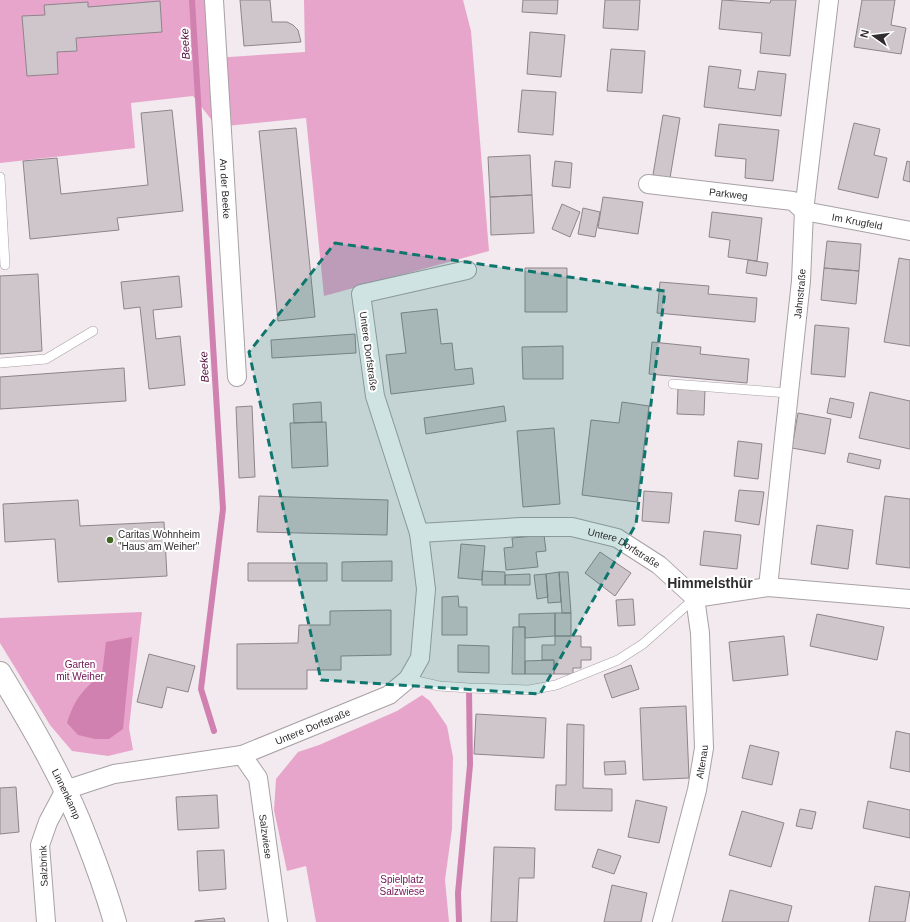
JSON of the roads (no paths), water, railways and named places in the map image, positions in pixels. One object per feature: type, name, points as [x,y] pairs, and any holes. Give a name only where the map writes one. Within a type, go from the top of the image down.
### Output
[{"type":"main road","name":"Linnenkamp","points":[[0,673],[21,707],[65,790],[86,838],[115,922]]},
{"type":"street","name":"An der Beeke","points":[[214,0],[237,377]]},
{"type":"street","name":"Jahnstraße","points":[[768,587],[801,281],[804,211],[829,0]]},
{"type":"street","name":"Parkweg","points":[[648,184],[793,201],[804,211]]},
{"type":"street","name":"Im Krugfeld","points":[[804,211],[910,232]]},
{"type":"street","name":"Untere Dorfstraße","points":[[65,790],[114,774],[242,755],[389,695],[408,679],[420,658],[426,589],[419,533],[375,396],[361,294],[467,270]]},
{"type":"street","name":"Untere Dorfstraße","points":[[419,533],[520,527],[572,527],[617,538],[659,565],[695,598]]},
{"type":"street","points":[[695,598],[768,587],[910,598]]},
{"type":"street","name":"Altenau","points":[[662,922],[698,790],[704,748],[700,633],[695,598]]},
{"type":"street","name":"Salzwiese","points":[[242,755],[258,778],[278,922]]},
{"type":"street","name":"Salzbrink","points":[[46,922],[40,845],[48,822],[65,790]]},
{"type":"lane","points":[[0,177],[5,265]]},
{"type":"lane","points":[[0,363],[46,359],[93,331]]},
{"type":"lane","points":[[673,384],[788,393]]},
{"type":"lane","points":[[408,679],[440,686],[469,688],[529,690],[556,685],[618,660],[643,644],[695,598]]},
{"type":"waterway","name":"Beeke","points":[[192,0],[223,509],[201,689],[214,731]]},
{"type":"waterway","points":[[459,922],[458,893],[470,765],[469,688]]},
{"type":"place","name":"Caritas Wohnheim \"Haus am Weiher\"","points":[[110,540]]},
{"type":"district","name":"Himmelsthür","points":[[710,583]]},
{"type":"park label","name":"Garten mit Weiher","points":[[80,670]]},
{"type":"park label","name":"Spielplatz Salzwiese","points":[[402,884]]}]
